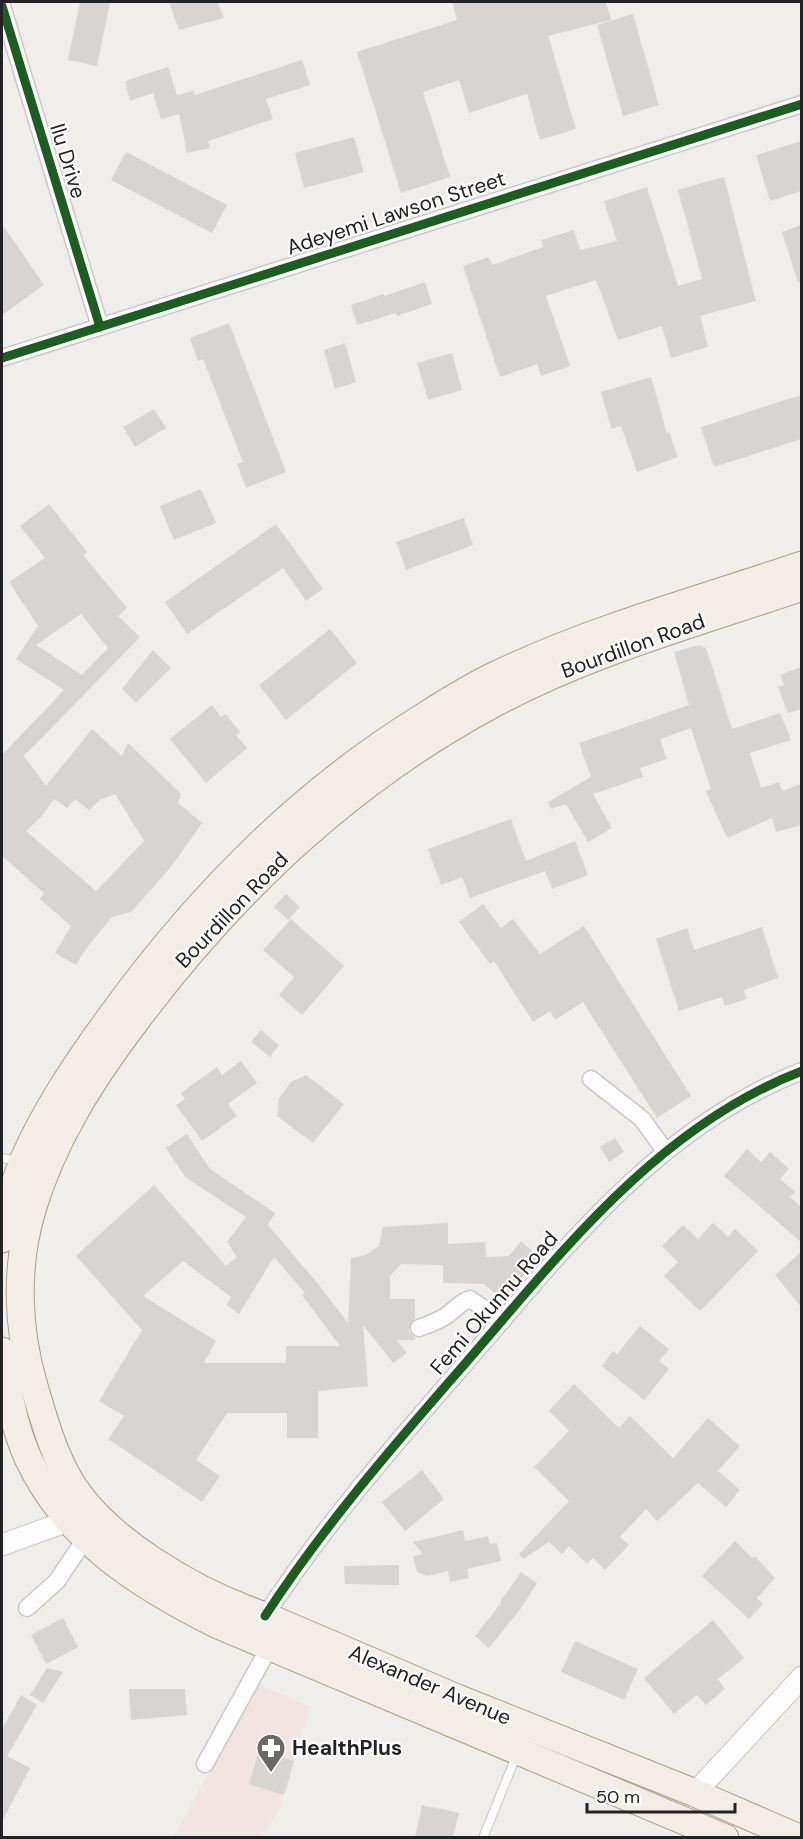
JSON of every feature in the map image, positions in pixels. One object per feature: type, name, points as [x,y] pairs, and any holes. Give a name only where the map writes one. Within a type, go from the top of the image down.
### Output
[{"type":"main road","name":"Bourdillon Road","points":[[2,1239],[12,1160],[87,1050],[127,994],[217,886],[250,852],[318,791],[363,756],[453,698],[494,676],[608,628],[801,565]]},
{"type":"main road","name":"Bourdillon Road","points":[[81,1498],[67,1476],[51,1440],[28,1366],[22,1335],[20,1301],[25,1239],[32,1209],[43,1179],[68,1123],[111,1054],[168,978],[273,864],[359,790],[438,736],[483,709],[569,668],[649,638],[801,587]]},
{"type":"main road","points":[[2,1351],[15,1423],[28,1457],[40,1479],[77,1530]]},
{"type":"main road","name":"Alexander Avenue","points":[[81,1498],[114,1530],[156,1562],[208,1592],[457,1698],[695,1793],[799,1838]]},
{"type":"main road","name":"Alexander Avenue","points":[[77,1530],[134,1578],[169,1600],[218,1625],[518,1751],[708,1834]]},
{"type":"street","name":"Ilu Drive","points":[[2,6],[100,327]]},
{"type":"street","name":"Adeyemi Lawson Street","points":[[2,358],[801,104]]},
{"type":"street","name":"Femi Okunnu Road","points":[[265,1616],[292,1575],[388,1454],[588,1222],[665,1151],[732,1104],[801,1071]]},
{"type":"street","points":[[591,1079],[642,1119],[665,1151]]},
{"type":"street","points":[[418,1328],[434,1323],[450,1313],[462,1301],[470,1299],[502,1321]]},
{"type":"street","points":[[2,1545],[77,1530]]},
{"type":"street","points":[[27,1608],[57,1581],[77,1530]]},
{"type":"street","points":[[205,1764],[270,1646]]},
{"type":"street","points":[[695,1793],[801,1677]]},
{"type":"lane","points":[[483,1838],[518,1751]]},
{"type":"shaded area","points":[[258,1684],[310,1707],[279,1811],[261,1837],[176,1838],[175,1834]]},
{"type":"building","points":[[80,2],[110,2],[97,66],[68,60]]},
{"type":"building","points":[[169,2],[218,2],[224,18],[179,30]]},
{"type":"building","points":[[452,2],[606,2],[611,20],[548,36],[576,129],[540,140],[527,94],[469,113],[459,80],[423,92],[450,177],[401,193],[357,52],[457,20]]},
{"type":"building","points":[[633,14],[659,105],[623,116],[597,25]]},
{"type":"building","points":[[302,60],[310,85],[266,99],[273,119],[208,141],[210,148],[187,153],[179,114],[161,119],[153,93],[130,101],[125,81],[168,67],[177,95],[193,91],[195,95]]},
{"type":"building","points":[[354,137],[364,172],[304,188],[295,153]]},
{"type":"building","points":[[801,141],[801,191],[770,201],[756,155]]},
{"type":"building","points":[[126,152],[227,205],[212,233],[111,180]]},
{"type":"building","points":[[724,177],[756,301],[700,316],[708,347],[671,358],[662,326],[618,340],[596,280],[546,296],[570,366],[541,376],[537,364],[500,377],[463,266],[489,257],[492,265],[543,247],[541,240],[574,230],[580,250],[617,241],[604,201],[647,187],[678,286],[702,279],[678,190]]},
{"type":"building","points":[[2,224],[44,285],[2,315]]},
{"type":"building","points":[[801,225],[801,281],[798,282],[782,232]]},
{"type":"building","points":[[425,282],[432,304],[397,316],[396,313],[357,325],[351,305]]},
{"type":"building","points":[[229,323],[286,472],[246,488],[237,464],[243,462],[203,359],[198,361],[190,338]]},
{"type":"building","points":[[345,343],[356,382],[335,389],[324,350]]},
{"type":"building","points":[[452,353],[462,390],[428,400],[417,363]]},
{"type":"building","points":[[651,377],[667,433],[669,432],[678,457],[637,472],[621,426],[611,429],[601,392]]},
{"type":"building","points":[[801,395],[801,439],[714,467],[701,427]]},
{"type":"building","points":[[154,409],[166,428],[135,447],[123,427]]},
{"type":"building","points":[[201,489],[216,523],[174,540],[160,506]]},
{"type":"building","points":[[49,504],[87,552],[83,555],[127,608],[118,616],[140,637],[24,756],[46,786],[92,729],[122,756],[128,743],[181,794],[178,803],[202,823],[171,867],[131,912],[112,917],[76,965],[55,953],[71,926],[40,899],[44,893],[2,856],[2,755],[64,690],[16,659],[38,626],[9,582],[45,558],[20,526]],"holes":[[[81,614],[108,648],[82,675],[36,645]],[[115,794],[144,841],[96,891],[26,831],[41,817],[54,799],[67,808],[75,799],[89,810],[100,800]]]},
{"type":"building","points":[[464,518],[473,545],[406,570],[396,542]]},
{"type":"building","points":[[276,524],[323,589],[306,601],[283,568],[187,634],[165,602]]},
{"type":"building","points":[[330,629],[357,663],[286,720],[259,685]]},
{"type":"building","points":[[699,645],[706,648],[732,729],[780,713],[791,740],[750,753],[761,788],[779,782],[782,791],[801,784],[801,825],[776,832],[772,818],[727,838],[706,791],[711,789],[691,728],[660,739],[667,759],[640,768],[643,777],[593,794],[612,828],[588,842],[566,804],[551,809],[548,802],[591,777],[579,743],[689,705],[674,652]]},
{"type":"building","points":[[153,650],[171,668],[136,703],[122,689]]},
{"type":"building","points":[[801,667],[801,709],[788,713],[778,687],[784,685],[780,675]]},
{"type":"building","points":[[212,705],[221,717],[226,714],[240,732],[236,735],[247,748],[206,783],[170,739]]},
{"type":"building","points":[[511,819],[526,861],[575,841],[588,875],[552,889],[545,871],[470,898],[462,877],[441,885],[428,849]]},
{"type":"building","points":[[286,894],[300,907],[288,920],[274,907]]},
{"type":"building","points":[[483,904],[501,928],[513,919],[540,954],[584,926],[691,1096],[657,1118],[583,1002],[555,1020],[550,1011],[533,1022],[494,961],[490,964],[459,922]]},
{"type":"building","points":[[291,919],[344,966],[302,1015],[279,995],[294,977],[263,950]]},
{"type":"building","points":[[762,927],[778,978],[744,990],[747,999],[725,1006],[722,997],[679,1011],[656,939],[687,928],[694,950]]},
{"type":"building","points":[[261,1030],[279,1045],[270,1057],[251,1042]]},
{"type":"building","points":[[241,1061],[257,1083],[228,1104],[237,1116],[202,1141],[176,1105],[185,1099],[181,1093],[217,1067],[222,1075]]},
{"type":"building","points":[[306,1075],[344,1104],[313,1143],[277,1116],[279,1098],[291,1082]]},
{"type":"building","points":[[187,1134],[210,1169],[275,1213],[268,1225],[348,1323],[351,1258],[366,1255],[379,1246],[383,1227],[448,1223],[448,1244],[485,1242],[486,1257],[509,1256],[521,1241],[539,1257],[503,1300],[484,1284],[443,1283],[443,1265],[401,1264],[390,1276],[390,1299],[415,1299],[415,1318],[409,1327],[409,1332],[415,1340],[397,1340],[407,1353],[393,1363],[363,1325],[368,1386],[318,1391],[318,1438],[287,1438],[287,1413],[227,1413],[196,1460],[220,1476],[202,1502],[108,1439],[124,1416],[99,1401],[142,1330],[76,1256],[154,1185],[226,1266],[237,1257],[227,1242],[246,1217],[185,1177],[166,1148]],"holes":[[[274,1257],[305,1293],[302,1295],[340,1346],[286,1346],[286,1363],[204,1363],[216,1341],[143,1296],[183,1261],[231,1297],[226,1305],[239,1314]]]},
{"type":"building","points":[[615,1138],[624,1152],[609,1162],[600,1147]]},
{"type":"building","points":[[747,1149],[761,1162],[770,1152],[789,1169],[780,1179],[795,1192],[790,1197],[801,1207],[801,1242],[724,1176]]},
{"type":"building","points":[[713,1223],[728,1237],[735,1229],[758,1251],[700,1311],[664,1276],[678,1262],[662,1246],[683,1225],[698,1239]]},
{"type":"building","points":[[801,1252],[801,1307],[775,1275]]},
{"type":"building","points":[[640,1326],[669,1349],[659,1361],[669,1369],[644,1400],[602,1366],[613,1351],[617,1354]]},
{"type":"building","points":[[574,1384],[619,1428],[630,1416],[673,1458],[708,1418],[740,1446],[718,1471],[740,1490],[726,1507],[698,1483],[657,1521],[646,1509],[620,1537],[629,1545],[605,1570],[593,1558],[587,1564],[569,1546],[562,1554],[549,1542],[523,1559],[519,1554],[569,1501],[534,1467],[569,1431],[549,1411]]},
{"type":"building","points":[[422,1470],[444,1499],[405,1531],[382,1502]]},
{"type":"building","points":[[463,1530],[465,1541],[488,1536],[490,1544],[497,1543],[501,1561],[467,1569],[469,1578],[450,1582],[448,1571],[427,1576],[417,1572],[413,1556],[423,1554],[413,1542]]},
{"type":"building","points":[[735,1541],[752,1558],[755,1556],[775,1578],[757,1598],[763,1604],[749,1619],[702,1576]]},
{"type":"building","points":[[399,1565],[399,1585],[345,1584],[344,1566]]},
{"type":"building","points":[[521,1572],[537,1583],[521,1608],[489,1648],[475,1636],[501,1603]]},
{"type":"building","points":[[63,1618],[78,1647],[46,1664],[31,1635]]},
{"type":"building","points":[[713,1620],[744,1658],[718,1679],[725,1689],[706,1705],[697,1695],[674,1714],[644,1678]]},
{"type":"building","points":[[575,1641],[638,1669],[624,1700],[561,1672]]},
{"type":"building","points":[[47,1668],[63,1672],[43,1703],[30,1695]]},
{"type":"building","points":[[129,1689],[185,1689],[187,1715],[131,1720]]},
{"type":"building","points":[[21,1695],[37,1705],[7,1756],[30,1768],[2,1822],[2,1729]]},
{"type":"building","name":"HealthPlus","points":[[259,1750],[294,1761],[284,1795],[249,1784]]},
{"type":"building","points":[[422,1805],[459,1813],[453,1838],[415,1838]]},
{"type":"cycle path","points":[[2,6],[100,327]]},
{"type":"cycle path","points":[[2,358],[802,104]]},
{"type":"cycle path","points":[[265,1616],[335,1519],[385,1457],[537,1280],[615,1197],[657,1159],[702,1125],[750,1095],[802,1071]]},
{"type":"place","name":"HealthPlus","points":[[271,1774]]}]
